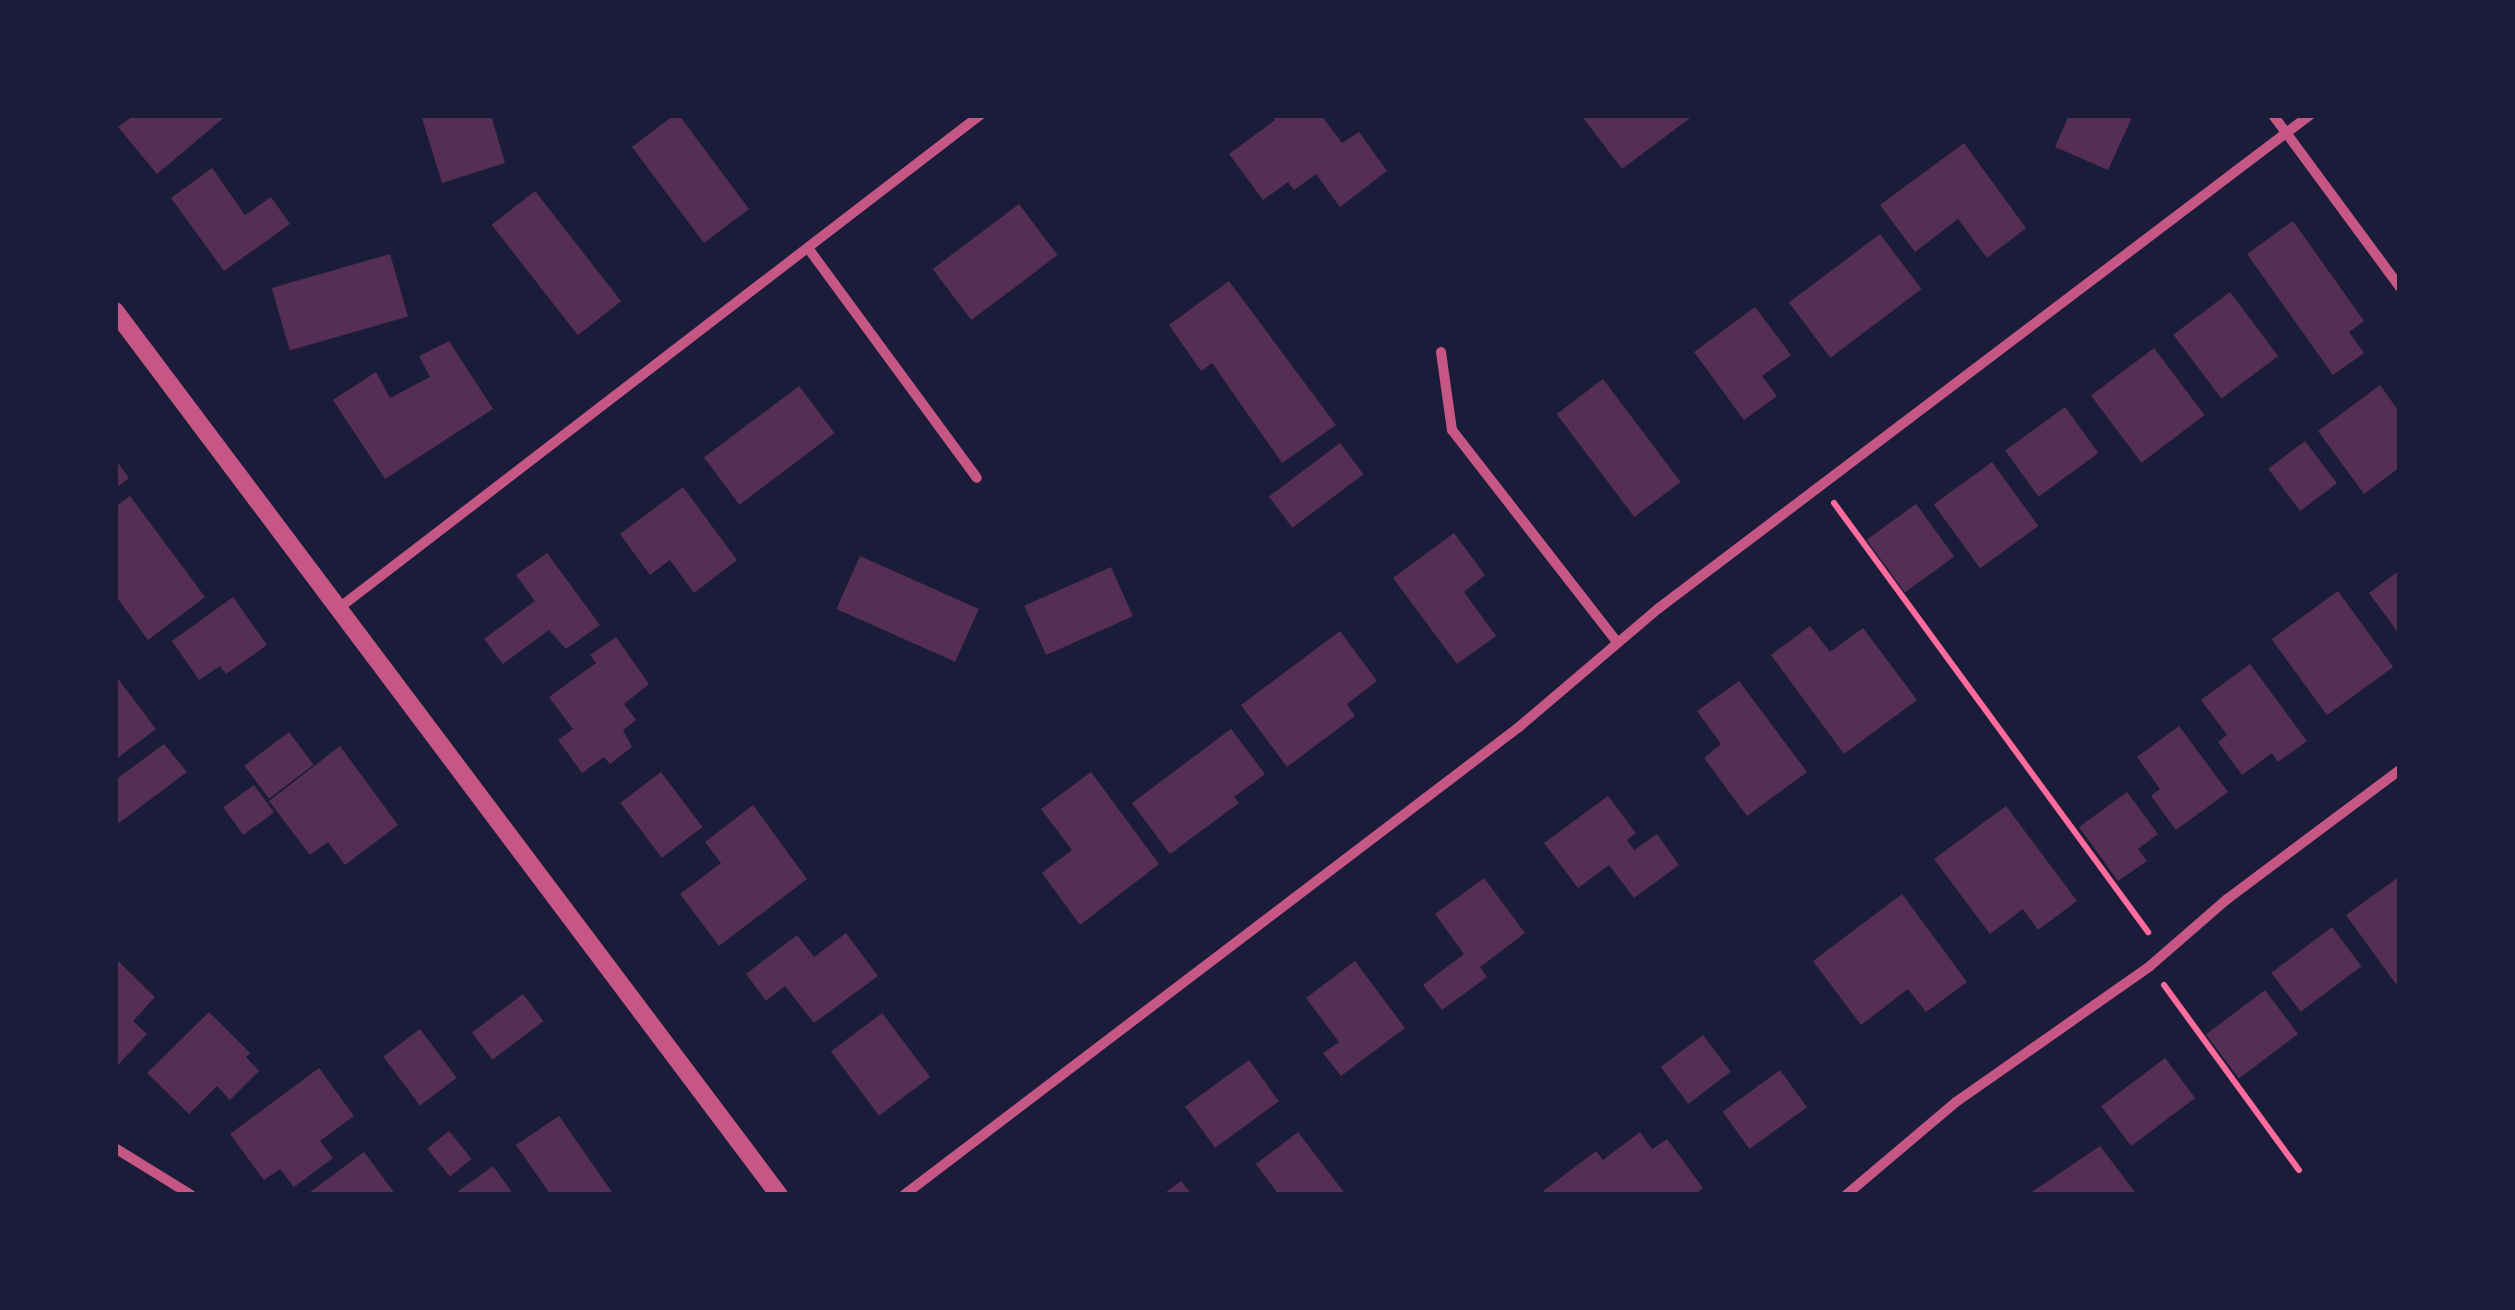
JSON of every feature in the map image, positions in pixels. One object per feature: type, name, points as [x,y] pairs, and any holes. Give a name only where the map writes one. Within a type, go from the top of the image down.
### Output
[{"type":"street","points":[[340,608],[980,115]]},
{"type":"street","points":[[2274,115],[2400,287]]},
{"type":"street","points":[[904,1195],[1519,727],[1617,642],[1820,485],[2310,115]]},
{"type":"street","points":[[808,248],[977,478]]},
{"type":"street","points":[[115,311],[779,1195]]},
{"type":"street","points":[[1441,352],[1452,430],[1617,642]]},
{"type":"street","points":[[1846,1195],[1956,1102],[2150,966],[2226,900],[2400,770]]},
{"type":"street","points":[[115,1148],[191,1195]]},
{"type":"path","points":[[1820,485],[2148,931],[2150,966],[2298,1170]]},
{"type":"building","points":[[134,115],[227,115],[157,174],[118,127]]},
{"type":"building","points":[[421,115],[491,115],[505,163],[442,183]]},
{"type":"building","points":[[679,115],[749,209],[704,243],[632,147]]},
{"type":"building","points":[[1271,115],[1321,115],[1342,143],[1359,132],[1387,171],[1340,207],[1316,174],[1294,190],[1288,182],[1263,200],[1229,154],[1275,120]]},
{"type":"building","points":[[1581,115],[1694,115],[1622,169]]},
{"type":"building","points":[[2069,115],[2133,115],[2108,170],[2055,147]]},
{"type":"building","points":[[1964,143],[2026,228],[1987,258],[1958,219],[1915,252],[1880,205]]},
{"type":"building","points":[[212,168],[245,215],[271,197],[290,224],[224,271],[171,198]]},
{"type":"building","points":[[535,191],[621,301],[578,335],[492,225]]},
{"type":"building","points":[[1019,204],[1058,255],[971,320],[933,269]]},
{"type":"building","points":[[2293,221],[2364,321],[2349,332],[2364,353],[2333,375],[2247,254]]},
{"type":"building","points":[[1880,234],[1922,289],[1830,358],[1789,303]]},
{"type":"building","points":[[390,254],[408,316],[290,350],[272,288]]},
{"type":"building","points":[[1229,281],[1336,425],[1282,463],[1212,363],[1201,371],[1169,325]]},
{"type":"building","points":[[2230,292],[2278,356],[2221,399],[2173,335]]},
{"type":"building","points":[[1755,307],[1791,355],[1762,376],[1777,396],[1744,420],[1694,352]]},
{"type":"building","points":[[449,341],[493,409],[385,479],[333,400],[376,372],[390,398],[430,377],[419,356]]},
{"type":"building","points":[[2154,348],[2205,415],[2141,463],[2091,396]]},
{"type":"building","points":[[1603,379],[1681,482],[1634,517],[1557,414]]},
{"type":"building","points":[[2380,385],[2400,413],[2400,467],[2364,494],[2318,431]]},
{"type":"building","points":[[799,386],[835,433],[739,505],[704,458]]},
{"type":"building","points":[[2065,407],[2099,453],[2039,497],[2005,450]]},
{"type":"building","points":[[2305,441],[2337,483],[2300,511],[2268,469]]},
{"type":"building","points":[[1340,443],[1363,474],[1292,528],[1269,497]]},
{"type":"building","points":[[115,459],[129,478],[115,489]]},
{"type":"building","points":[[1992,462],[2038,526],[1980,568],[1934,504]]},
{"type":"building","points":[[683,487],[737,560],[694,593],[670,560],[650,575],[620,534]]},
{"type":"building","points":[[130,496],[205,597],[148,640],[115,595],[115,507]]},
{"type":"building","points":[[1916,504],[1954,557],[1905,592],[1867,540]]},
{"type":"building","points":[[1454,533],[1485,575],[1464,592],[1496,636],[1457,664],[1393,578]]},
{"type":"building","points":[[547,553],[600,625],[566,649],[549,630],[503,664],[484,639],[535,601],[516,575]]},
{"type":"building","points":[[860,556],[979,609],[955,662],[836,609]]},
{"type":"building","points":[[1111,567],[1133,616],[1046,655],[1024,606]]},
{"type":"building","points":[[2400,570],[2400,635],[2369,593]]},
{"type":"building","points":[[2338,591],[2393,667],[2327,715],[2272,639]]},
{"type":"building","points":[[233,597],[267,645],[226,674],[220,666],[199,680],[172,641]]},
{"type":"building","points":[[1810,626],[1830,652],[1863,628],[1917,700],[1844,754],[1771,655]]},
{"type":"building","points":[[1340,631],[1377,681],[1347,704],[1355,716],[1287,767],[1241,705]]},
{"type":"building","points":[[616,637],[649,684],[624,704],[636,720],[623,730],[632,747],[610,764],[604,757],[582,773],[558,740],[573,729],[549,697],[596,663],[590,655]]},
{"type":"building","points":[[2250,664],[2307,741],[2278,762],[2272,753],[2242,775],[2218,742],[2227,735],[2201,700]]},
{"type":"building","points":[[115,675],[156,729],[115,760]]},
{"type":"building","points":[[1739,681],[1807,772],[1747,816],[1704,758],[1721,744],[1697,711]]},
{"type":"building","points":[[2179,726],[2228,792],[2176,830],[2151,796],[2160,789],[2137,757]]},
{"type":"building","points":[[1231,729],[1265,774],[1234,797],[1239,803],[1170,854],[1132,803]]},
{"type":"building","points":[[289,732],[314,765],[269,798],[244,766]]},
{"type":"building","points":[[164,744],[187,772],[115,826],[115,780]]},
{"type":"building","points":[[340,746],[398,825],[345,865],[328,842],[310,855],[269,801]]},
{"type":"building","points":[[661,772],[703,827],[662,858],[620,803]]},
{"type":"building","points":[[1091,772],[1159,864],[1080,925],[1042,873],[1072,850],[1041,809]]},
{"type":"building","points":[[254,785],[274,813],[243,835],[223,807]]},
{"type":"building","points":[[2127,792],[2158,834],[2138,849],[2147,861],[2118,881],[2079,827]]},
{"type":"building","points":[[1608,796],[1636,833],[1627,840],[1634,850],[1657,834],[1679,865],[1634,898],[1609,865],[1578,888],[1544,843]]},
{"type":"building","points":[[753,805],[807,879],[719,946],[680,894],[721,863],[705,842]]},
{"type":"building","points":[[2006,806],[2077,901],[2038,930],[2023,909],[1990,934],[1934,859]]},
{"type":"building","points":[[2400,876],[2400,981],[2396,984],[2346,915]]},
{"type":"building","points":[[1484,878],[1525,933],[1480,967],[1487,977],[1442,1010],[1423,985],[1464,954],[1435,914]]},
{"type":"building","points":[[1902,894],[1967,982],[1926,1012],[1908,989],[1861,1025],[1813,961]]},
{"type":"building","points":[[2332,927],[2361,966],[2301,1012],[2271,973]]},
{"type":"building","points":[[846,933],[878,976],[814,1023],[785,986],[766,1001],[746,974],[797,935],[814,957]]},
{"type":"building","points":[[115,958],[155,997],[133,1021],[147,1034],[115,1068]]},
{"type":"building","points":[[1355,961],[1405,1028],[1341,1076],[1323,1053],[1339,1042],[1306,998]]},
{"type":"building","points":[[2265,990],[2298,1034],[2239,1078],[2206,1035]]},
{"type":"building","points":[[523,994],[543,1021],[492,1060],[472,1033]]},
{"type":"building","points":[[209,1012],[250,1053],[246,1057],[259,1071],[230,1100],[217,1086],[189,1114],[147,1073]]},
{"type":"building","points":[[882,1013],[930,1077],[879,1115],[831,1052]]},
{"type":"building","points":[[420,1029],[457,1078],[420,1105],[383,1057]]},
{"type":"building","points":[[1703,1035],[1731,1072],[1688,1104],[1661,1067]]},
{"type":"building","points":[[2165,1058],[2195,1098],[2131,1146],[2101,1106]]},
{"type":"building","points":[[1249,1060],[1279,1101],[1215,1148],[1185,1106]]},
{"type":"building","points":[[319,1068],[354,1116],[320,1141],[333,1158],[294,1187],[280,1169],[264,1180],[230,1134]]},
{"type":"building","points":[[1780,1070],[1807,1107],[1750,1149],[1723,1112]]},
{"type":"building","points":[[559,1116],[614,1195],[551,1195],[516,1145]]},
{"type":"building","points":[[449,1131],[472,1159],[450,1177],[427,1149]]},
{"type":"building","points":[[1298,1132],[1346,1195],[1279,1195],[1256,1164]]},
{"type":"building","points":[[1640,1132],[1652,1149],[1667,1139],[1703,1188],[1694,1195],[1547,1195],[1543,1191],[1596,1151],[1603,1160]]},
{"type":"building","points":[[2100,1146],[2135,1192],[2131,1195],[2027,1195]]},
{"type":"building","points":[[364,1152],[396,1195],[306,1195]]},
{"type":"building","points":[[493,1166],[514,1195],[453,1195]]},
{"type":"building","points":[[1181,1181],[1192,1195],[1162,1195]]}]
